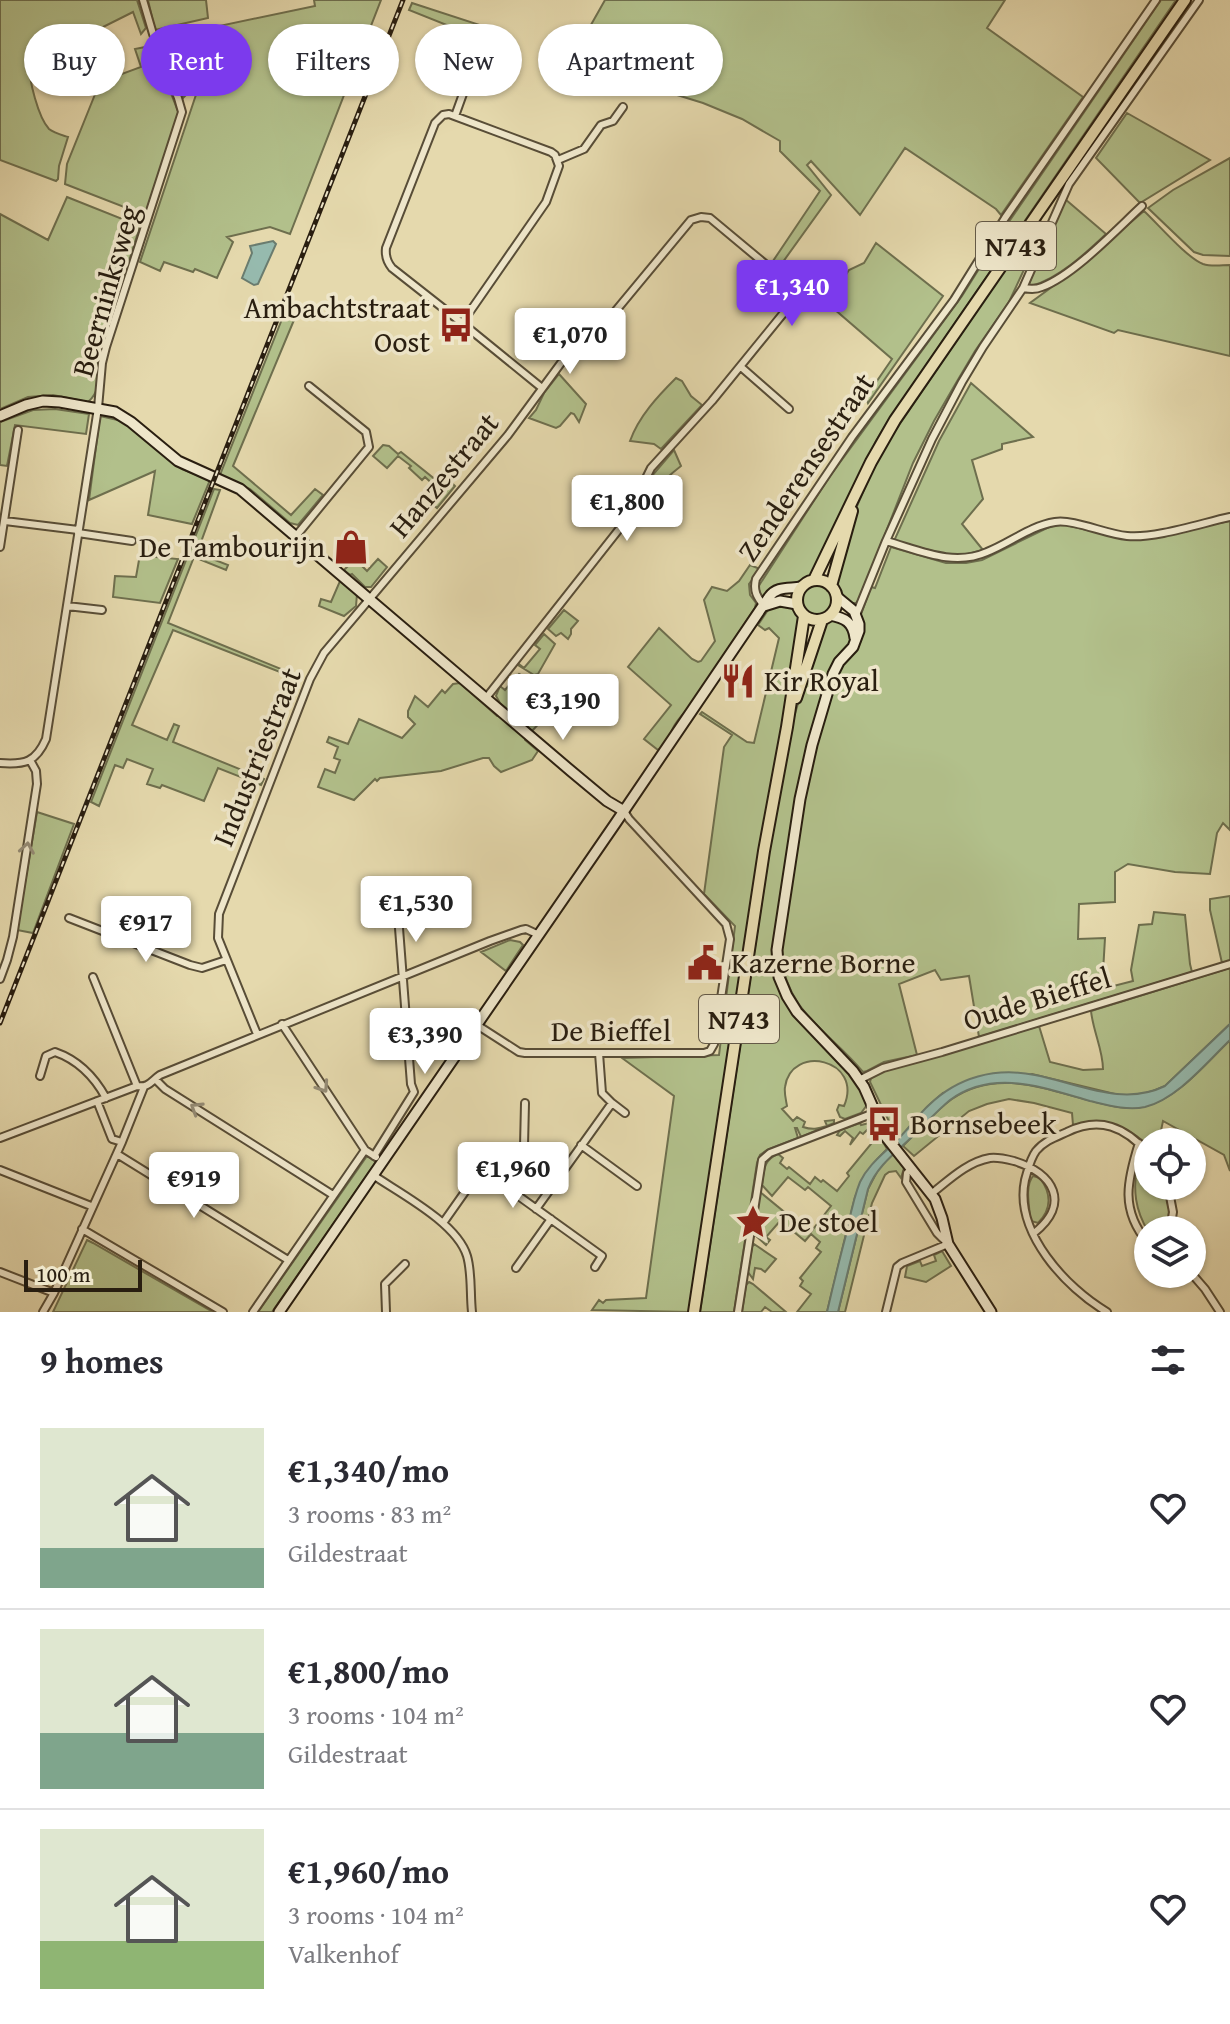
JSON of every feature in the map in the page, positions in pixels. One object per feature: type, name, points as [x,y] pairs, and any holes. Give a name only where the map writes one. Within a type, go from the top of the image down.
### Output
[{"type":"main road","name":"Zenderensestraat","points":[[814,580],[871,462],[895,420],[1185,0]]},
{"type":"main road","name":"Zenderensestraat","points":[[831,586],[855,496]]},
{"type":"main road","points":[[826,618],[816,620],[804,616],[796,598],[801,587],[814,580],[826,582],[837,597]]},
{"type":"main road","name":"N743","points":[[787,727],[826,618],[836,605],[837,597]]},
{"type":"main road","name":"N743","points":[[694,1312],[764,851],[804,616]]},
{"type":"street","name":"Beerninksweg","points":[[30,760],[38,754],[46,739],[98,408],[102,363],[182,112],[143,0]]},
{"type":"street","name":"Zenderensestraat","points":[[764,606],[757,598],[754,587],[756,579],[852,437],[954,300],[1005,218],[1156,0]]},
{"type":"street","points":[[851,626],[932,439],[983,347],[1023,288],[1069,184],[1199,0]]},
{"type":"street","points":[[455,116],[462,96]]},
{"type":"street","points":[[558,160],[584,149],[601,125],[613,121],[623,107]]},
{"type":"street","points":[[462,323],[546,202],[559,171],[558,160],[551,152],[455,116],[443,115],[435,123],[386,248],[386,259],[392,268],[542,388]]},
{"type":"street","points":[[1023,288],[1039,289],[1059,278],[1142,206]]},
{"type":"street","name":"Hanzestraat","points":[[368,599],[508,435],[561,363],[594,337],[691,220],[710,218],[794,288],[795,299],[741,367]]},
{"type":"street","points":[[486,698],[624,523],[651,468],[741,367],[789,409]]},
{"type":"street","points":[[296,536],[369,447],[366,432],[309,386]]},
{"type":"street","points":[[0,416],[43,401],[98,408],[122,416],[178,461],[240,489],[607,801],[624,811]]},
{"type":"street","points":[[0,547],[18,430]]},
{"type":"street","points":[[886,541],[941,558],[962,559],[988,552],[1037,528],[1057,522],[1138,537],[1230,517]]},
{"type":"street","points":[[5,521],[132,541]]},
{"type":"street","points":[[378,1158],[427,1097],[773,592],[801,587]]},
{"type":"street","points":[[837,597],[856,614],[859,631],[853,647],[833,674],[812,745],[777,950],[779,977],[797,1012],[859,1080],[891,1143],[938,1206],[948,1244]]},
{"type":"street","name":"Industriestraat","points":[[257,1034],[218,938],[219,914],[310,679],[324,653],[368,599]]},
{"type":"street","points":[[764,606],[780,601],[797,604]]},
{"type":"street","points":[[67,606],[102,610]]},
{"type":"street","points":[[826,618],[846,619],[855,641]]},
{"type":"street","points":[[0,763],[30,760],[36,771],[37,784],[13,937],[0,979]]},
{"type":"street","name":"De Bieffel","points":[[477,1025],[519,1052],[710,1051],[714,1044],[730,939],[726,924],[624,811]]},
{"type":"street","points":[[398,915],[411,1084],[414,1092],[427,1097]]},
{"type":"street","points":[[69,918],[190,965],[202,968],[226,960]]},
{"type":"street","points":[[0,1138],[149,1085],[160,1075],[257,1034],[521,930],[539,935]]},
{"type":"street","name":"Oude Bieffel","points":[[859,1080],[883,1068],[1230,964]]},
{"type":"street","points":[[43,1312],[117,1154],[140,1086],[93,977]]},
{"type":"street","points":[[282,1024],[365,1150],[378,1158]]},
{"type":"street","points":[[40,1076],[46,1056],[55,1052],[72,1058],[90,1075],[106,1098]]},
{"type":"street","points":[[599,1053],[602,1093],[625,1113]]},
{"type":"street","points":[[155,1079],[165,1089],[333,1195]]},
{"type":"street","points":[[279,1312],[373,1175],[378,1158],[414,1092]]},
{"type":"street","points":[[97,1101],[112,1139],[122,1142]]},
{"type":"street","points":[[499,1182],[524,1146],[525,1103]]},
{"type":"street","points":[[536,1209],[612,1103]]},
{"type":"street","points":[[738,1312],[762,1160],[770,1153],[874,1113]]},
{"type":"street","points":[[1107,1312],[1091,1302],[1062,1275],[1046,1255],[1027,1220],[1024,1186],[1036,1152],[1046,1142],[1076,1128],[1102,1124],[1125,1132],[1134,1139]]},
{"type":"street","points":[[581,1145],[637,1186]]},
{"type":"street","points":[[253,1312],[365,1150]]},
{"type":"street","points":[[117,1154],[288,1260]]},
{"type":"street","points":[[931,1194],[965,1168],[990,1158],[1002,1158],[1029,1166],[1045,1176],[1054,1200],[1052,1214],[1034,1233]]},
{"type":"street","points":[[1134,1158],[1128,1199],[1134,1221]]},
{"type":"street","points":[[911,1169],[906,1182],[991,1312]]},
{"type":"street","points":[[0,1170],[91,1206]]},
{"type":"street","points":[[373,1175],[456,1235],[468,1258],[472,1312]]},
{"type":"street","points":[[443,1223],[474,1179],[488,1176],[602,1256],[595,1267]]},
{"type":"street","points":[[516,1268],[551,1219]]},
{"type":"street","points":[[82,1229],[223,1312]]},
{"type":"street","points":[[886,1312],[897,1267],[948,1244]]},
{"type":"street","points":[[386,1312],[385,1284],[405,1264]]},
{"type":"street","points":[[0,1272],[54,1293]]},
{"type":"street","points":[[1204,1288],[1220,1312]]},
{"type":"green space","points":[[0,0],[137,0],[145,24],[141,24],[141,34],[133,12],[109,24],[24,24],[24,96],[35,96],[45,123],[51,130],[68,137],[56,181],[0,160]]},
{"type":"green space","points":[[148,0],[206,0],[208,18],[182,24],[154,24]]},
{"type":"green space","points":[[314,0],[381,0],[372,24],[268,24],[268,96],[344,96],[290,234],[270,227],[227,237],[233,242],[217,278],[164,262],[160,271],[140,262],[196,96],[252,96],[252,24],[229,24],[315,6]]},
{"type":"green space","points":[[605,0],[1005,0],[987,28],[1083,97],[1001,215],[905,148],[860,215],[811,161],[807,165],[831,195],[780,266],[773,261],[820,191],[780,151],[780,141],[742,119],[680,96],[723,96],[723,24],[591,24]]},
{"type":"green space","points":[[1161,0],[1176,0],[888,421],[812,576],[764,597],[761,595],[758,587],[830,476],[962,296],[1006,226]]},
{"type":"green space","points":[[412,3],[477,24],[444,24],[409,10]]},
{"type":"green space","points":[[141,48],[141,67],[135,49]]},
{"type":"green space","points":[[141,67],[141,96],[172,96],[179,114],[146,212],[142,214],[65,184],[67,164],[94,96],[125,96],[125,73]]},
{"type":"green space","points":[[1127,113],[1210,160],[1140,203],[1096,158]]},
{"type":"green space","points":[[1230,158],[1230,256],[1203,255],[1194,252],[1148,208]]},
{"type":"green space","points":[[67,197],[140,226],[103,348],[99,384],[88,402],[53,395],[28,397],[0,409],[0,214],[48,240]]},
{"type":"green space","points":[[1065,199],[1106,234],[1061,271],[1031,286],[1029,284],[1041,251]]},
{"type":"green space","points":[[1144,211],[1196,261],[1230,265],[1230,356],[1118,330],[1114,333],[1030,303],[1071,273]]},
{"type":"green space","points":[[1041,217],[1036,244],[1009,302],[975,351],[934,421],[913,463],[860,598],[856,603],[849,603],[844,600],[836,583],[857,506],[880,453]]},
{"type":"green space","points":[[876,243],[943,296],[868,403],[866,397],[892,359],[833,308],[829,301],[849,270],[864,263]]},
{"type":"green space","points":[[288,304],[288,316],[294,320],[233,466],[291,515],[315,489],[323,495],[298,525],[290,523],[250,489],[220,475]]},
{"type":"green space","points":[[559,374],[586,404],[579,422],[571,413],[556,428],[529,418]]},
{"type":"green space","points":[[676,378],[702,405],[661,449],[654,444],[630,441],[644,415]]},
{"type":"green space","points":[[971,383],[1033,437],[1002,444],[1002,449],[972,460],[983,499],[962,524],[983,550],[956,557],[894,541],[939,441]]},
{"type":"green space","points":[[55,409],[89,414],[86,434],[15,425],[7,466],[0,465],[0,422],[33,410]]},
{"type":"green space","points":[[100,416],[122,421],[182,469],[210,480],[192,524],[148,515],[155,471],[89,500]]},
{"type":"green space","points":[[383,445],[398,454],[401,452],[446,488],[451,482],[455,486],[437,508],[427,500],[437,488],[425,477],[422,480],[398,456],[387,468],[373,456]]},
{"type":"green space","points":[[674,450],[681,466],[652,494],[632,529],[628,524],[645,484]]},
{"type":"green space","points":[[214,489],[220,490],[197,553],[228,565],[226,570],[194,557],[168,623],[286,671],[285,674],[173,630],[132,725],[167,740],[174,724],[179,726],[173,742],[264,779],[261,785],[218,768],[204,801],[162,785],[160,788],[147,784],[153,769],[127,759],[123,768],[115,765],[99,806],[91,802]]},
{"type":"green space","points":[[1230,521],[1230,830],[1223,823],[1217,833],[1210,874],[1128,864],[1115,872],[1115,902],[1079,904],[1078,939],[1105,938],[1102,989],[1133,981],[1131,970],[1139,925],[1152,924],[1154,912],[1185,915],[1192,972],[979,1037],[969,976],[941,980],[935,970],[899,984],[917,1055],[884,1062],[863,1072],[800,1006],[791,991],[781,954],[812,758],[836,678],[841,666],[861,641],[860,617],[891,547],[946,563],[966,563],[982,560],[1061,524],[1131,540]]},
{"type":"green space","points":[[145,556],[178,559],[160,603],[113,597],[115,576],[136,577],[139,560]]},
{"type":"green space","points":[[355,559],[367,571],[378,559],[387,567],[371,587],[365,587],[344,570]]},
{"type":"green space","points":[[750,565],[760,569],[749,584],[755,608],[692,704],[676,723],[666,744],[658,750],[644,739],[671,705],[628,667],[659,628],[692,659],[701,661],[715,641],[704,600],[712,587],[727,591]]},
{"type":"green space","points":[[340,581],[357,594],[356,606],[344,616],[319,606],[321,599],[331,602]]},
{"type":"green space","points":[[817,583],[828,588],[833,599],[828,610],[817,615],[806,610],[801,599],[806,588]]},
{"type":"green space","points":[[778,604],[791,606],[799,615],[689,1312],[592,1310],[599,1300],[603,1303],[606,1300],[646,1298],[674,1096],[622,1058],[719,1055],[735,926],[704,894],[724,747],[732,735],[700,714],[702,712],[747,742],[754,743],[779,638],[769,628],[765,630],[758,625],[768,610]]},
{"type":"green space","points":[[564,610],[578,621],[568,639],[561,633],[556,636],[548,629]]},
{"type":"green space","points":[[834,619],[844,621],[852,638],[823,692],[806,750],[774,947],[775,975],[813,1031],[859,1084],[867,1105],[861,1113],[845,1119],[840,1117],[837,1110],[839,1105],[844,1106],[847,1090],[844,1077],[824,1062],[812,1061],[800,1065],[790,1073],[785,1089],[787,1106],[782,1109],[793,1121],[797,1117],[805,1122],[803,1127],[815,1129],[827,1126],[801,1137],[795,1128],[798,1138],[760,1155],[734,1312],[700,1312],[777,801],[805,680],[826,621]]},
{"type":"green space","points":[[544,634],[555,644],[538,674],[534,675],[518,665],[524,668],[540,649],[535,645]]},
{"type":"green space","points":[[519,674],[545,683],[527,706],[543,719],[532,731],[496,696],[500,686],[505,690]]},
{"type":"green space","points":[[460,683],[497,716],[502,715],[526,736],[525,740],[538,751],[532,760],[501,772],[489,758],[483,758],[441,771],[375,779],[354,800],[318,787],[325,769],[335,773],[340,760],[334,758],[338,747],[327,742],[329,737],[348,744],[359,719],[402,738],[415,724],[408,717],[408,711],[415,696],[428,707],[442,690],[445,693],[453,684]]},
{"type":"green space","points":[[37,812],[74,824],[33,933],[17,930]]},
{"type":"green space","points":[[1230,896],[1230,961],[1222,963],[1210,899]]},
{"type":"green space","points":[[510,940],[523,945],[506,971],[481,952]]},
{"type":"green space","points":[[1230,968],[1230,1024],[1165,1086],[1153,1091],[1119,1095],[1032,1074],[943,1093],[898,1140],[870,1082],[871,1078],[883,1071],[1039,1026],[1050,1062],[1083,1070],[1103,1069],[1091,1011]]},
{"type":"green space","points":[[1230,1040],[1230,1171],[1224,1155],[1206,1145],[1206,1128],[1176,1128],[1163,1121],[1161,1128],[1134,1128],[1134,1134],[1104,1123],[1073,1125],[1072,1113],[1009,1099],[969,1111],[914,1156],[903,1146],[952,1099],[985,1085],[1037,1086],[1103,1104],[1134,1108],[1172,1094]]},
{"type":"green space","points":[[860,1123],[874,1126],[887,1149],[868,1171],[855,1197],[827,1312],[797,1312],[811,1294],[800,1286],[803,1281],[800,1278],[821,1252],[816,1248],[820,1242],[811,1234],[805,1241],[780,1221],[766,1237],[770,1240],[766,1245],[754,1234],[760,1192],[810,1233],[831,1206],[808,1187],[805,1190],[788,1177],[772,1196],[762,1185],[765,1166],[769,1159],[778,1154],[783,1158],[780,1163],[810,1184],[815,1177],[837,1191],[849,1176],[847,1173],[876,1138],[867,1130],[863,1134],[860,1132],[850,1145],[853,1138],[845,1131],[837,1135],[840,1130]]},
{"type":"green space","points":[[893,1154],[904,1168],[901,1178],[896,1171],[885,1175],[872,1203],[845,1312],[838,1312],[868,1189],[879,1168]]},
{"type":"green space","points":[[367,1156],[376,1162],[272,1312],[258,1312]]},
{"type":"green space","points":[[1033,1176],[1040,1178],[1048,1195],[1048,1207],[1038,1223],[1031,1221],[1029,1206],[1028,1190]]},
{"type":"green space","points":[[1136,1200],[1167,1200],[1169,1216],[1140,1216]]},
{"type":"green space","points":[[87,1240],[93,1243],[213,1312],[53,1312]]},
{"type":"green space","points":[[754,1244],[776,1259],[765,1272],[755,1268],[753,1279],[748,1272]]},
{"type":"green space","points":[[942,1251],[951,1266],[926,1282],[905,1277],[907,1266],[920,1261],[922,1266],[936,1261],[934,1255]]},
{"type":"green space","points":[[749,1282],[786,1312],[772,1312],[765,1307],[761,1312],[742,1312]]},
{"type":"water","points":[[273,241],[276,244],[258,284],[242,278],[252,253],[250,246]]},
{"type":"water","points":[[1230,1024],[1230,1040],[1201,1069],[1180,1088],[1145,1107],[1117,1107],[1037,1087],[1002,1083],[967,1090],[950,1100],[890,1157],[872,1180],[838,1312],[827,1312],[860,1182],[873,1163],[940,1095],[978,1076],[1006,1072],[1035,1075],[1116,1094],[1149,1092],[1165,1086]]},
{"type":"railway","points":[[0,1023],[403,0]]},
{"type":"place","name":"Ambachtstraat Oost","points":[[456,325]]},
{"type":"place","name":"De Tambourijn","points":[[351,547]]},
{"type":"place","name":"Kir Royal","points":[[738,681]]},
{"type":"place","name":"Kazerne Borne","points":[[705,963]]},
{"type":"place","name":"Bornsebeek","points":[[884,1124]]},
{"type":"place","name":"De stoel","points":[[753,1222]]}]
